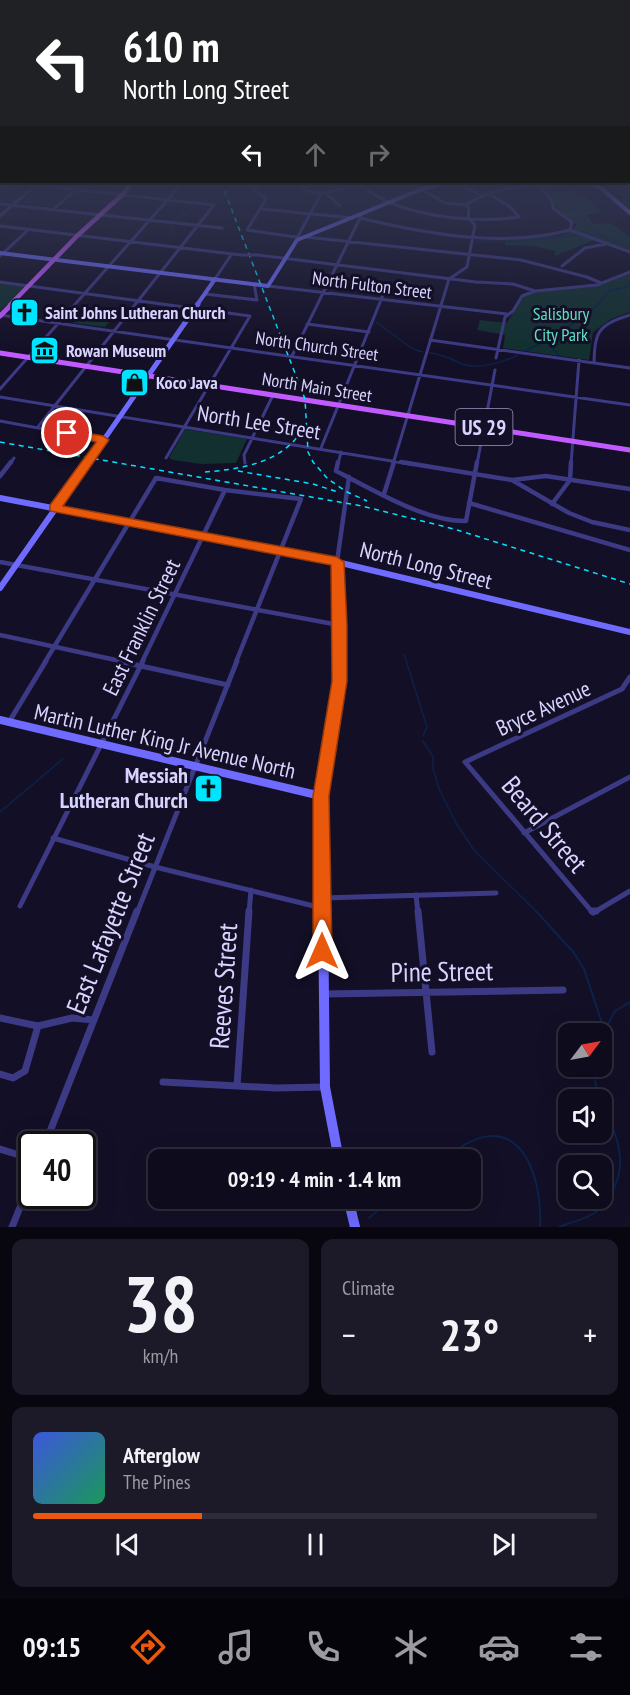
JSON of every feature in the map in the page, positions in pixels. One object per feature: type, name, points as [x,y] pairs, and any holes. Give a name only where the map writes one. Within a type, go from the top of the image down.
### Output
[{"type":"main road","points":[[0,315],[77,236]]},
{"type":"main road","name":"North Main Street","points":[[0,353],[630,450]]},
{"type":"street","points":[[1,254],[21,236]]},
{"type":"street","points":[[79,236],[231,255],[258,255],[449,279],[513,284],[535,291]]},
{"type":"street","points":[[0,388],[135,236]]},
{"type":"street","points":[[38,427],[191,236]]},
{"type":"street","points":[[296,236],[521,260],[601,283]]},
{"type":"street","points":[[292,356],[352,236]]},
{"type":"street","points":[[384,494],[449,279],[467,267],[474,236]]},
{"type":"street","points":[[477,236],[535,236]]},
{"type":"street","points":[[587,236],[630,252]]},
{"type":"street","points":[[268,286],[295,242],[302,237]]},
{"type":"street","points":[[543,267],[562,266],[585,248],[608,244]]},
{"type":"street","name":"North Fulton Street","points":[[1,254],[507,314]]},
{"type":"street","points":[[0,588],[231,255]]},
{"type":"street","points":[[562,266],[562,269],[570,273]]},
{"type":"street","points":[[496,358],[507,314],[513,311],[519,298],[535,291],[601,283],[630,272]]},
{"type":"street","points":[[0,282],[250,316],[166,458]]},
{"type":"street","points":[[205,294],[257,300],[259,299],[254,284]]},
{"type":"street","points":[[321,448],[387,285]]},
{"type":"street","name":"North Church Street","points":[[0,315],[630,405]]},
{"type":"street","points":[[594,362],[595,338],[598,331],[608,323],[629,316]]},
{"type":"street","points":[[308,324],[369,332]]},
{"type":"street","points":[[430,340],[630,368]]},
{"type":"street","points":[[552,504],[570,480],[579,360]]},
{"type":"street","points":[[341,452],[335,469],[429,514],[463,522],[466,519],[495,370]]},
{"type":"street","points":[[245,463],[244,455],[273,395]]},
{"type":"street","name":"North Lee Street","points":[[0,397],[512,480]]},
{"type":"street","points":[[0,421],[103,440]]},
{"type":"street","points":[[0,476],[14,458]]},
{"type":"street","points":[[512,480],[536,476],[630,489]]},
{"type":"street","points":[[337,1149],[325,1087],[321,796],[339,681],[340,625],[337,562],[349,477]]},
{"type":"street","points":[[4,721],[54,646],[156,478],[225,490]]},
{"type":"street","points":[[512,480],[552,504],[592,522],[630,530]]},
{"type":"street","name":"East Franklin Street","points":[[20,906],[102,745],[225,490]]},
{"type":"street","name":"East Lafayette Street","points":[[50,1131],[301,499],[225,490]]},
{"type":"street","name":"North Long Street","points":[[0,498],[128,524],[282,550],[630,632]]},
{"type":"street","points":[[469,503],[630,550]]},
{"type":"street","points":[[0,562],[340,625]]},
{"type":"street","points":[[0,635],[228,685]]},
{"type":"street","name":"Bryce Avenue","points":[[465,762],[622,689],[630,677]]},
{"type":"street","points":[[622,689],[630,693]]},
{"type":"street","name":"Martin Luther King Jr Avenue North","points":[[4,721],[321,796]]},
{"type":"street","name":"Beard Street","points":[[465,762],[593,913],[630,891]]},
{"type":"street","points":[[524,833],[630,777]]},
{"type":"street","points":[[53,838],[155,867],[251,890],[322,903],[416,895],[495,893]]},
{"type":"street","name":"Reeves Street","points":[[237,1086],[251,890]]},
{"type":"street","points":[[416,895],[432,1052]]},
{"type":"street","name":"Pine Street","points":[[322,994],[563,990]]},
{"type":"street","points":[[0,1018],[38,1026],[72,1018],[94,1020]]},
{"type":"street","points":[[0,1074],[13,1078],[25,1071],[38,1026]]},
{"type":"street","points":[[164,1082],[325,1087]]},
{"type":"street","points":[[0,1149],[18,1155]]},
{"type":"street","points":[[12,1227],[19,1209]]},
{"type":"street","points":[[351,1209],[355,1227]]},
{"type":"green space","points":[[629,236],[630,251],[597,239],[555,256],[555,251],[533,246],[505,245],[505,239]]},
{"type":"green space","name":"Salisbury City Park","points":[[630,273],[630,312],[611,319],[593,332],[589,360],[503,348],[505,335],[477,330],[480,320],[507,323],[523,297],[531,293],[595,286]]},
{"type":"green space","points":[[0,282],[25,286],[0,311]]},
{"type":"green space","points":[[84,311],[115,315],[105,327],[73,323]]},
{"type":"green space","points":[[185,429],[247,439],[236,463],[201,464],[173,460],[169,458]]},
{"type":"waterway","points":[[476,241],[524,241],[568,236]]},
{"type":"waterway","points":[[602,236],[630,248]]},
{"type":"waterway","points":[[524,351],[544,342],[580,319],[597,306],[609,291],[630,286]]},
{"type":"waterway","points":[[376,322],[413,349],[423,352]]},
{"type":"waterway","points":[[550,339],[548,344],[560,356]]},
{"type":"waterway","points":[[430,353],[468,366],[498,363],[518,355]]},
{"type":"waterway","points":[[404,654],[427,727],[423,736]]},
{"type":"waterway","points":[[423,741],[433,757],[433,769],[440,791],[456,823],[474,850],[536,911]]},
{"type":"waterway","points":[[0,812],[63,759]]},
{"type":"waterway","points":[[536,911],[574,953],[584,969],[602,1023]]},
{"type":"waterway","points":[[608,1023],[615,1011],[630,1002]]},
{"type":"waterway","points":[[595,1077],[597,1089]]},
{"type":"waterway","points":[[559,1227],[593,1214],[608,1199],[615,1186],[620,1161],[619,1148],[612,1128]]},
{"type":"waterway","points":[[458,1149],[479,1138],[493,1136],[507,1139],[518,1146],[526,1157],[537,1185],[540,1227]]},
{"type":"waterway","points":[[369,1218],[379,1209]]},
{"type":"railway","points":[[242,236],[305,399],[308,452],[313,462],[328,479],[347,492],[367,501]]},
{"type":"railway","points":[[205,472],[248,466],[275,455],[287,448],[305,425]]},
{"type":"railway","points":[[0,442],[362,506],[454,529],[630,584]]},
{"type":"railway","points":[[238,471],[313,484],[338,492]]},
{"type":"place","name":"Saint Johns Lutheran Church","points":[[24,312]]},
{"type":"place","name":"Rowan Museum","points":[[45,350]]},
{"type":"place","name":"Koco Java","points":[[135,382]]},
{"type":"place","name":"Messiah Lutheran Church","points":[[209,788]]},
{"type":"route","points":[[67,433],[103,440],[54,508],[128,524],[282,550],[337,562],[340,625],[339,681],[321,796],[322,951]]}]
